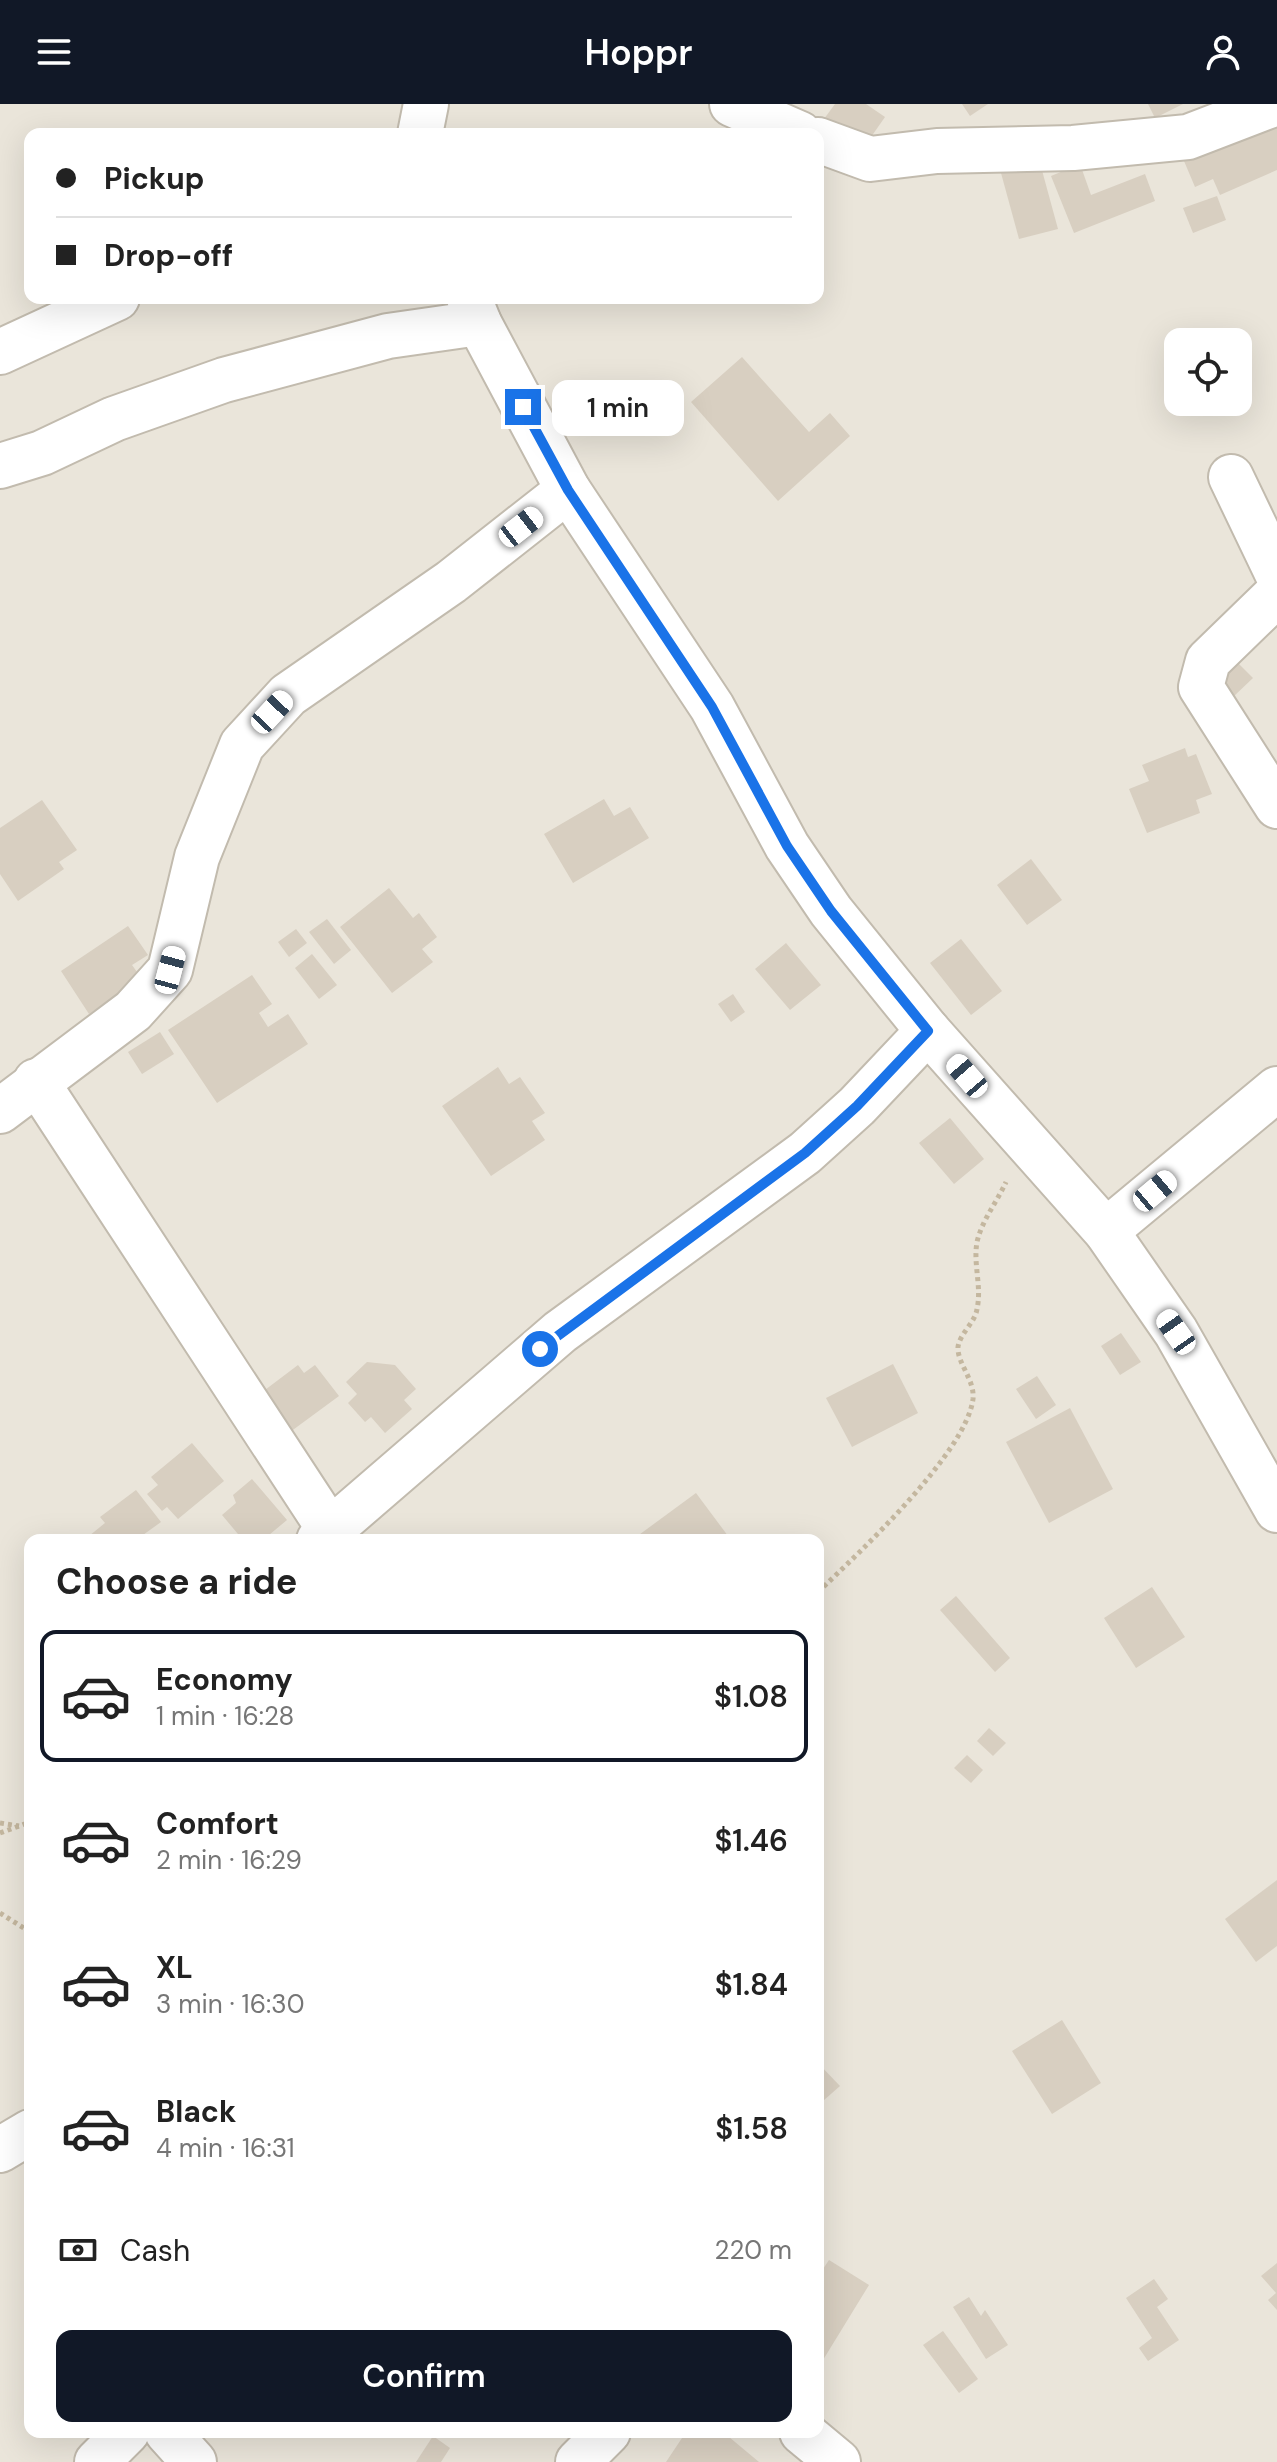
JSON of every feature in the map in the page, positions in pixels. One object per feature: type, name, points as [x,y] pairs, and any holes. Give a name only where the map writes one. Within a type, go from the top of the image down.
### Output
[{"type":"street","points":[[421,128],[426,104]]},
{"type":"street","points":[[732,104],[786,128]]},
{"type":"street","points":[[824,142],[870,159],[937,151],[1073,148],[1188,137],[1274,104]]},
{"type":"street","points":[[0,352],[104,304]]},
{"type":"street","points":[[0,466],[42,453],[114,419],[224,380],[474,311],[568,490],[712,707],[796,859],[831,911],[928,1031],[1024,1143],[1106,1231],[1176,1332],[1277,1510]]},
{"type":"street","points":[[1231,477],[1277,573]]},
{"type":"street","points":[[0,1111],[133,1011],[170,970],[197,857],[242,745],[288,695],[451,582],[568,490]]},
{"type":"street","points":[[1277,594],[1208,661],[1201,687],[1277,806]]},
{"type":"street","points":[[326,1534],[560,1332],[805,1153],[857,1106],[928,1031]]},
{"type":"street","points":[[36,1081],[324,1534]]},
{"type":"street","points":[[1106,1231],[1277,1089]]},
{"type":"street","points":[[0,2150],[24,2136]]},
{"type":"street","points":[[97,2462],[121,2438]]},
{"type":"street","points":[[172,2438],[194,2462]]},
{"type":"street","points":[[578,2462],[602,2438]]},
{"type":"street","points":[[809,2438],[838,2462]]},
{"type":"path","points":[[824,1586],[884,1530],[966,1425],[973,1397],[969,1373],[958,1351],[977,1312],[977,1242],[1024,1143]]},
{"type":"path","points":[[0,1823],[21,1827]]},
{"type":"path","points":[[0,1833],[24,1825]]},
{"type":"path","points":[[0,1913],[24,1928]]},
{"type":"shaded area","points":[[0,104],[1277,104],[1277,2462],[0,2462]]},
{"type":"building","points":[[835,104],[866,104],[885,117],[864,147],[824,119]]},
{"type":"building","points":[[962,104],[988,104],[970,116]]},
{"type":"building","points":[[1148,104],[1183,104],[1155,118]]},
{"type":"building","points":[[1277,122],[1277,170],[1220,195],[1213,179],[1195,187],[1184,161]]},
{"type":"building","points":[[1040,163],[1058,229],[1019,239],[1001,173]]},
{"type":"building","points":[[1080,164],[1091,195],[1145,174],[1155,201],[1074,233],[1051,176]]},
{"type":"building","points":[[1217,196],[1226,220],[1193,233],[1183,208]]},
{"type":"building","points":[[742,357],[809,432],[830,413],[850,436],[778,501],[691,402]]},
{"type":"building","points":[[1237,662],[1253,678],[1233,697],[1217,682]]},
{"type":"building","points":[[1185,748],[1188,757],[1196,754],[1212,794],[1196,800],[1200,813],[1147,833],[1129,789],[1149,781],[1142,765]]},
{"type":"building","points":[[604,799],[614,816],[630,807],[649,838],[573,883],[544,834]]},
{"type":"building","points":[[42,800],[77,850],[59,862],[64,869],[18,901],[0,874],[0,828]]},
{"type":"building","points":[[1031,859],[1062,900],[1027,925],[997,885]]},
{"type":"building","points":[[389,888],[413,918],[419,913],[437,937],[422,949],[433,962],[392,993],[340,927]]},
{"type":"building","points":[[327,919],[351,950],[334,964],[309,932]]},
{"type":"building","points":[[128,926],[148,955],[132,965],[142,979],[89,1014],[61,971]]},
{"type":"building","points":[[296,929],[307,943],[289,957],[278,942]]},
{"type":"building","points":[[961,939],[1002,991],[971,1015],[930,963]]},
{"type":"building","points":[[786,943],[821,985],[790,1010],[755,969]]},
{"type":"building","points":[[312,954],[337,985],[319,999],[295,968]]},
{"type":"building","points":[[252,975],[272,1004],[259,1013],[268,1027],[288,1014],[308,1044],[217,1103],[168,1030]]},
{"type":"building","points":[[733,994],[745,1012],[731,1022],[718,1004]]},
{"type":"building","points":[[160,1032],[174,1054],[142,1074],[128,1052]]},
{"type":"building","points":[[498,1067],[509,1084],[520,1077],[545,1113],[532,1121],[545,1140],[491,1176],[442,1106]]},
{"type":"building","points":[[950,1118],[984,1159],[954,1184],[919,1143]]},
{"type":"building","points":[[1121,1333],[1141,1362],[1120,1375],[1101,1346]]},
{"type":"building","points":[[367,1362],[395,1365],[416,1389],[404,1400],[412,1409],[385,1433],[371,1417],[365,1422],[348,1403],[357,1394],[346,1382]]},
{"type":"building","points":[[893,1364],[918,1413],[852,1447],[826,1398]]},
{"type":"building","points":[[298,1365],[304,1373],[315,1365],[339,1396],[286,1435],[257,1396]]},
{"type":"building","points":[[1037,1376],[1056,1405],[1036,1419],[1016,1389]]},
{"type":"building","points":[[1070,1408],[1113,1489],[1049,1523],[1006,1442]]},
{"type":"building","points":[[192,1443],[224,1481],[178,1519],[167,1507],[162,1511],[147,1494],[158,1485],[151,1477]]},
{"type":"building","points":[[252,1479],[287,1520],[270,1534],[238,1534],[222,1515],[236,1503],[233,1495]]},
{"type":"building","points":[[136,1490],[161,1522],[144,1534],[91,1534],[105,1523],[100,1517]]},
{"type":"building","points":[[696,1493],[727,1534],[640,1534]]},
{"type":"building","points":[[1152,1587],[1185,1637],[1136,1668],[1104,1618]]},
{"type":"building","points":[[956,1596],[1010,1658],[995,1672],[940,1610]]},
{"type":"building","points":[[989,1728],[1006,1743],[993,1756],[977,1741]]},
{"type":"building","points":[[967,1755],[983,1770],[971,1783],[954,1768]]},
{"type":"building","points":[[1277,1880],[1277,1946],[1256,1962],[1225,1919]]},
{"type":"building","points":[[1062,2020],[1101,2083],[1052,2114],[1012,2051]]},
{"type":"building","points":[[824,2069],[840,2086],[824,2100]]},
{"type":"building","points":[[829,2260],[869,2285],[824,2358],[824,2268]]},
{"type":"building","points":[[1277,2263],[1277,2310],[1268,2300],[1276,2293],[1261,2276]]},
{"type":"building","points":[[1154,2279],[1168,2299],[1157,2307],[1179,2340],[1148,2361],[1139,2348],[1152,2338],[1126,2298]]},
{"type":"building","points":[[969,2297],[981,2316],[985,2310],[1008,2345],[986,2359],[953,2307]]},
{"type":"building","points":[[943,2331],[978,2379],[959,2393],[923,2345]]},
{"type":"building","points":[[432,2438],[450,2448],[441,2462],[416,2462]]},
{"type":"building","points":[[682,2438],[730,2438],[759,2462],[666,2462]]},
{"type":"route","points":[[523,407],[568,490],[712,707],[787,846],[831,911],[928,1031],[857,1106],[805,1153],[540,1349]]}]
